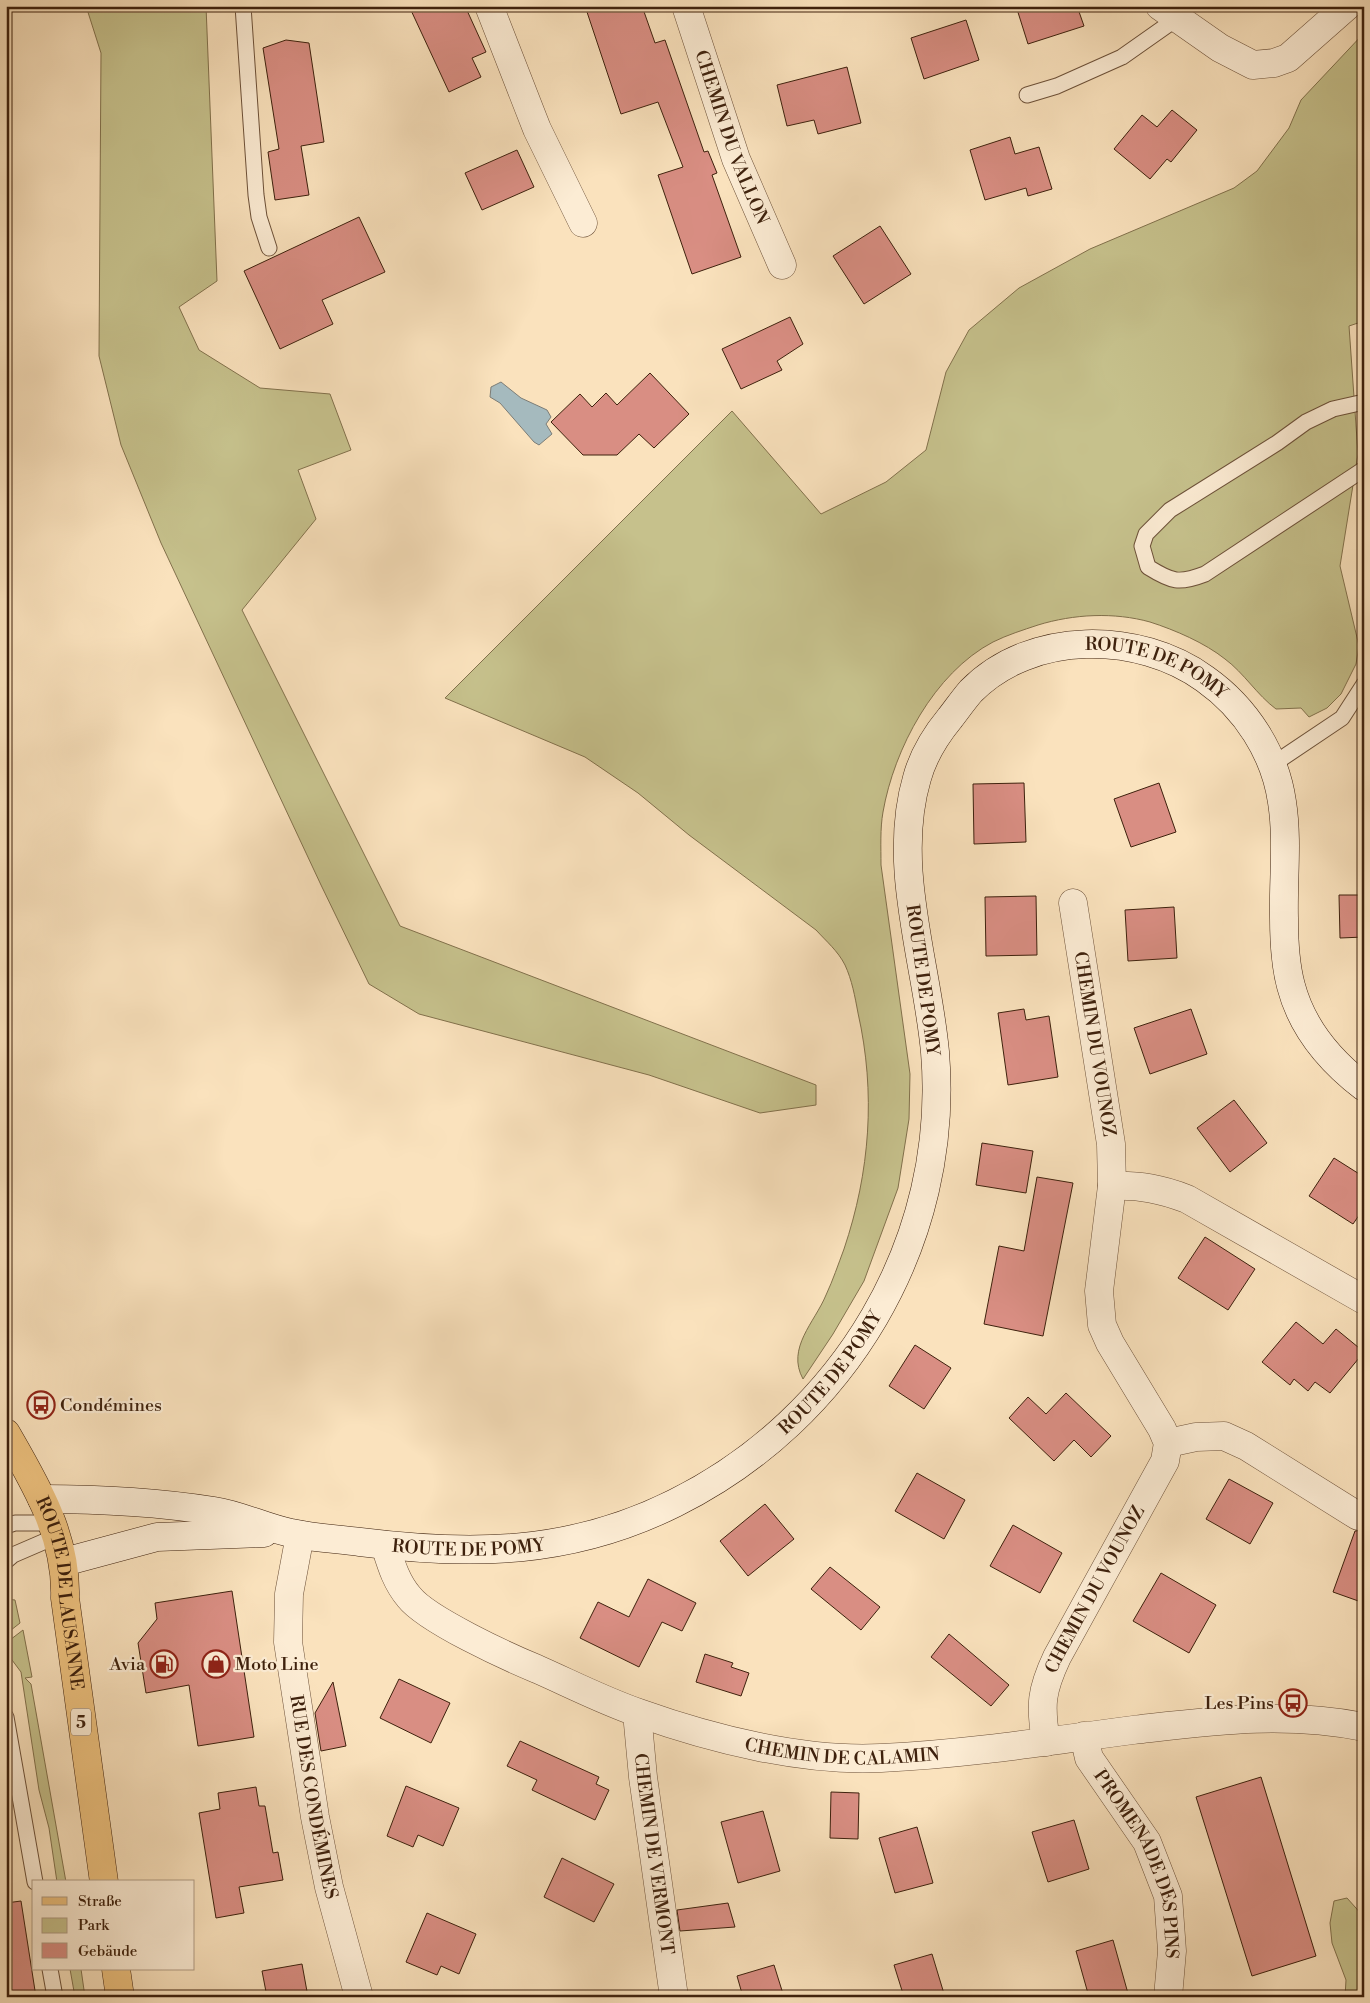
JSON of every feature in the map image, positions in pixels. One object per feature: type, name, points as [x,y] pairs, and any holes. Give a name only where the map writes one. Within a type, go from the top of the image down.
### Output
[{"type":"main road","name":"ROUTE DE LAUSANNE","points":[[6,1434],[54,1530],[104,1880]]},
{"type":"main road","points":[[116,1970],[120,1997]]},
{"type":"street","points":[[489,6],[536,129],[583,223]]},
{"type":"street","name":"CHEMIN DU VALLON","points":[[686,6],[736,158],[782,264]]},
{"type":"street","points":[[1168,13],[1220,48],[1253,65],[1274,63],[1288,58],[1348,6]]},
{"type":"street","name":"ROUTE DE POMY","points":[[54,1530],[157,1537],[293,1534],[455,1551],[523,1549],[581,1538],[659,1510],[717,1480],[782,1433],[820,1394],[861,1340],[884,1300],[907,1247],[926,1188],[935,1123],[935,1049],[911,897],[907,837],[917,778],[936,735],[974,688],[1005,666],[1041,652],[1077,643],[1102,643],[1138,647],[1178,662],[1204,678],[1229,698],[1253,726],[1272,764],[1282,797],[1284,946],[1291,989],[1316,1040],[1343,1071],[1364,1086]]},
{"type":"street","name":"CHEMIN DU VOUNOZ","points":[[1046,1742],[1041,1711],[1045,1684],[1057,1657],[1165,1461],[1168,1443],[1162,1429],[1110,1343],[1102,1325],[1099,1291],[1112,1186],[1111,1144],[1073,903]]},
{"type":"street","points":[[1112,1186],[1135,1185],[1153,1188],[1187,1199],[1364,1300]]},
{"type":"street","points":[[1168,1443],[1196,1436],[1224,1436],[1246,1446],[1358,1516]]},
{"type":"street","name":"ROUTE DE POMY","points":[[54,1530],[146,1501],[223,1512],[293,1534]]},
{"type":"street","name":"RUE DES CONDÉMINES","points":[[293,1534],[288,1642],[320,1843],[331,1896],[359,1997]]},
{"type":"street","name":"CHEMIN DE CALAMIN","points":[[385,1545],[394,1575],[410,1600],[432,1615],[517,1661],[637,1713],[732,1741],[814,1755],[880,1758],[1046,1742],[1234,1718],[1296,1718],[1364,1726]]},
{"type":"street","name":"CHEMIN DE VERMONT","points":[[637,1713],[643,1777],[674,1997]]},
{"type":"street","name":"PROMENADE DES PINS","points":[[1084,1736],[1089,1758],[1146,1842],[1168,1896],[1172,1951],[1168,1997]]},
{"type":"lane","points":[[243,6],[256,195],[259,217],[269,248]]},
{"type":"lane","points":[[1028,95],[1057,86],[1122,57],[1168,13]]},
{"type":"lane","points":[[1364,402],[1333,409],[1306,422],[1277,443],[1170,510],[1146,534],[1142,546],[1148,567],[1166,578],[1184,582],[1205,574],[1364,469]]},
{"type":"lane","points":[[1272,764],[1342,718],[1364,684]]},
{"type":"lane","points":[[6,1526],[15,1523],[54,1530]]},
{"type":"lane","points":[[6,1561],[54,1530]]},
{"type":"lane","points":[[6,1717],[35,1880]]},
{"type":"lane","points":[[50,1970],[55,1997]]},
{"type":"green space","points":[[86,6],[206,6],[217,281],[179,307],[199,350],[260,388],[330,394],[351,450],[298,470],[316,519],[242,610],[400,926],[816,1085],[816,1105],[760,1113],[649,1075],[419,1014],[369,984],[161,543],[121,445],[99,356],[101,53]]},
{"type":"green space","points":[[1364,33],[1364,321],[1349,326],[1358,454],[1340,566],[1359,646],[1356,664],[1341,694],[1327,708],[1309,717],[1301,708],[1276,709],[1225,659],[1199,642],[1150,622],[1122,617],[1094,616],[1052,621],[993,642],[952,673],[935,693],[920,715],[897,763],[888,788],[881,825],[881,865],[910,1074],[909,1119],[898,1188],[864,1281],[833,1334],[803,1379],[798,1357],[800,1346],[826,1295],[844,1249],[860,1191],[865,1162],[868,1103],[864,1043],[856,1001],[845,965],[816,930],[689,835],[638,793],[585,757],[445,698],[732,411],[821,514],[886,482],[926,450],[946,372],[969,330],[1019,288],[1090,249],[1234,188],[1257,171],[1289,128],[1301,100]]},
{"type":"green space","points":[[6,1599],[15,1600],[20,1623],[6,1634]]},
{"type":"green space","points":[[23,1630],[32,1677],[25,1678],[31,1684],[66,1880],[57,1880],[49,1828],[39,1790],[21,1672],[6,1652],[6,1643]]},
{"type":"green space","points":[[1347,1898],[1364,1917],[1364,1997],[1345,1997],[1346,1980],[1332,1943],[1330,1923],[1334,1901]]},
{"type":"green space","points":[[70,1970],[81,1970],[85,1997],[75,1997]]},
{"type":"shaded area","points":[[501,382],[521,398],[547,410],[551,417],[546,424],[552,434],[539,445],[534,442],[500,403],[490,397],[491,387]]},
{"type":"building","points":[[409,6],[465,6],[486,52],[472,58],[481,77],[449,92]]},
{"type":"building","points":[[585,6],[642,6],[655,43],[665,40],[704,152],[708,151],[717,173],[712,175],[741,257],[692,274],[658,175],[683,167],[658,102],[621,114]]},
{"type":"building","points":[[1016,6],[1077,6],[1084,26],[1028,44]]},
{"type":"building","points":[[966,20],[979,60],[924,79],[911,38]]},
{"type":"building","points":[[286,40],[309,43],[324,142],[301,146],[309,195],[275,200],[268,152],[279,149],[263,48]]},
{"type":"building","points":[[847,67],[861,123],[818,134],[814,120],[787,126],[777,85]]},
{"type":"building","points":[[1172,110],[1197,130],[1171,162],[1167,159],[1150,179],[1114,149],[1142,115],[1157,127]]},
{"type":"building","points":[[1010,137],[1015,154],[1039,147],[1052,189],[1028,196],[1026,188],[985,200],[970,150]]},
{"type":"building","points":[[517,150],[534,187],[482,210],[465,173]]},
{"type":"building","points":[[359,217],[385,272],[322,300],[333,324],[280,349],[244,271]]},
{"type":"building","points":[[880,226],[911,274],[864,304],[833,256]]},
{"type":"building","points":[[790,317],[803,344],[777,361],[782,370],[741,389],[722,349]]},
{"type":"building","points":[[650,373],[689,414],[654,448],[639,434],[617,455],[583,455],[551,422],[580,394],[592,407],[606,393],[617,405]]},
{"type":"building","points":[[1024,783],[1026,842],[974,844],[973,784]]},
{"type":"building","points":[[1159,783],[1176,832],[1131,847],[1114,799]]},
{"type":"building","points":[[1339,895],[1364,895],[1364,937],[1340,938]]},
{"type":"building","points":[[1036,896],[1037,955],[986,956],[985,897]]},
{"type":"building","points":[[1174,907],[1177,958],[1128,961],[1125,910]]},
{"type":"building","points":[[1024,1009],[1026,1020],[1049,1016],[1058,1077],[1008,1085],[998,1013]]},
{"type":"building","points":[[1191,1009],[1207,1054],[1150,1074],[1134,1028]]},
{"type":"building","points":[[1234,1100],[1267,1143],[1230,1172],[1197,1128]]},
{"type":"building","points":[[982,1143],[1033,1151],[1026,1193],[976,1185]]},
{"type":"building","points":[[1334,1158],[1364,1177],[1364,1208],[1353,1224],[1309,1196]]},
{"type":"building","points":[[1037,1177],[1073,1183],[1043,1336],[984,1324],[999,1246],[1024,1251]]},
{"type":"building","points":[[1205,1237],[1255,1269],[1228,1310],[1178,1278]]},
{"type":"building","points":[[1296,1322],[1323,1344],[1336,1329],[1364,1352],[1330,1393],[1315,1382],[1308,1391],[1294,1379],[1290,1385],[1262,1362]]},
{"type":"building","points":[[915,1345],[951,1368],[924,1409],[889,1386]]},
{"type":"building","points":[[1066,1393],[1111,1436],[1091,1457],[1074,1440],[1054,1461],[1009,1418],[1028,1397],[1046,1414]]},
{"type":"building","points":[[917,1473],[965,1500],[944,1539],[895,1511]]},
{"type":"building","points":[[1229,1479],[1273,1503],[1250,1544],[1206,1519]]},
{"type":"building","points":[[765,1504],[794,1539],[748,1576],[720,1541]]},
{"type":"building","points":[[1013,1525],[1062,1553],[1040,1593],[990,1566]]},
{"type":"building","points":[[1364,1530],[1364,1603],[1333,1592],[1355,1531]]},
{"type":"building","points":[[830,1567],[880,1607],[861,1630],[811,1589]]},
{"type":"building","points":[[1161,1573],[1216,1605],[1189,1653],[1133,1621]]},
{"type":"building","points":[[648,1579],[696,1603],[682,1631],[662,1622],[639,1667],[580,1638],[598,1602],[629,1617]]},
{"type":"building","points":[[232,1591],[254,1737],[198,1746],[189,1685],[146,1693],[138,1643],[157,1619],[155,1603]]},
{"type":"building","points":[[949,1634],[1009,1685],[991,1706],[931,1657]]},
{"type":"building","points":[[705,1654],[733,1663],[731,1667],[749,1673],[741,1696],[696,1682]]},
{"type":"building","points":[[399,1679],[450,1703],[431,1743],[380,1718]]},
{"type":"building","points":[[333,1682],[346,1746],[321,1751],[315,1713]]},
{"type":"building","points":[[520,1741],[599,1777],[596,1784],[609,1790],[595,1820],[532,1790],[537,1780],[507,1766]]},
{"type":"building","points":[[1261,1777],[1316,1956],[1252,1976],[1196,1797]]},
{"type":"building","points":[[406,1786],[459,1808],[443,1846],[418,1835],[413,1847],[387,1836]]},
{"type":"building","points":[[256,1787],[259,1806],[265,1806],[273,1853],[278,1852],[283,1880],[239,1887],[244,1913],[216,1918],[199,1813],[220,1809],[218,1793]]},
{"type":"building","points":[[831,1792],[859,1793],[858,1839],[830,1838]]},
{"type":"building","points":[[763,1811],[780,1871],[738,1883],[721,1822]]},
{"type":"building","points":[[1074,1820],[1089,1869],[1048,1882],[1032,1832]]},
{"type":"building","points":[[917,1827],[933,1883],[895,1893],[879,1838]]},
{"type":"building","points":[[562,1858],[614,1884],[594,1922],[544,1897]]},
{"type":"building","points":[[21,1901],[36,1997],[6,1997],[6,1903]]},
{"type":"building","points":[[728,1903],[735,1927],[680,1931],[677,1910]]},
{"type":"building","points":[[427,1913],[476,1934],[459,1974],[441,1966],[437,1975],[406,1962]]},
{"type":"building","points":[[1113,1940],[1129,1997],[1089,1997],[1076,1951]]},
{"type":"building","points":[[932,1954],[945,1997],[904,1997],[894,1965]]},
{"type":"building","points":[[302,1964],[308,1997],[267,1997],[262,1971]]},
{"type":"building","points":[[774,1965],[784,1997],[743,1997],[737,1976]]},
{"type":"place","name":"Condémines","points":[[41,1405]]},
{"type":"place","name":"Avia","points":[[164,1664]]},
{"type":"place","name":"Moto Line","points":[[216,1664]]},
{"type":"place","name":"Les Pins","points":[[1293,1703]]}]
